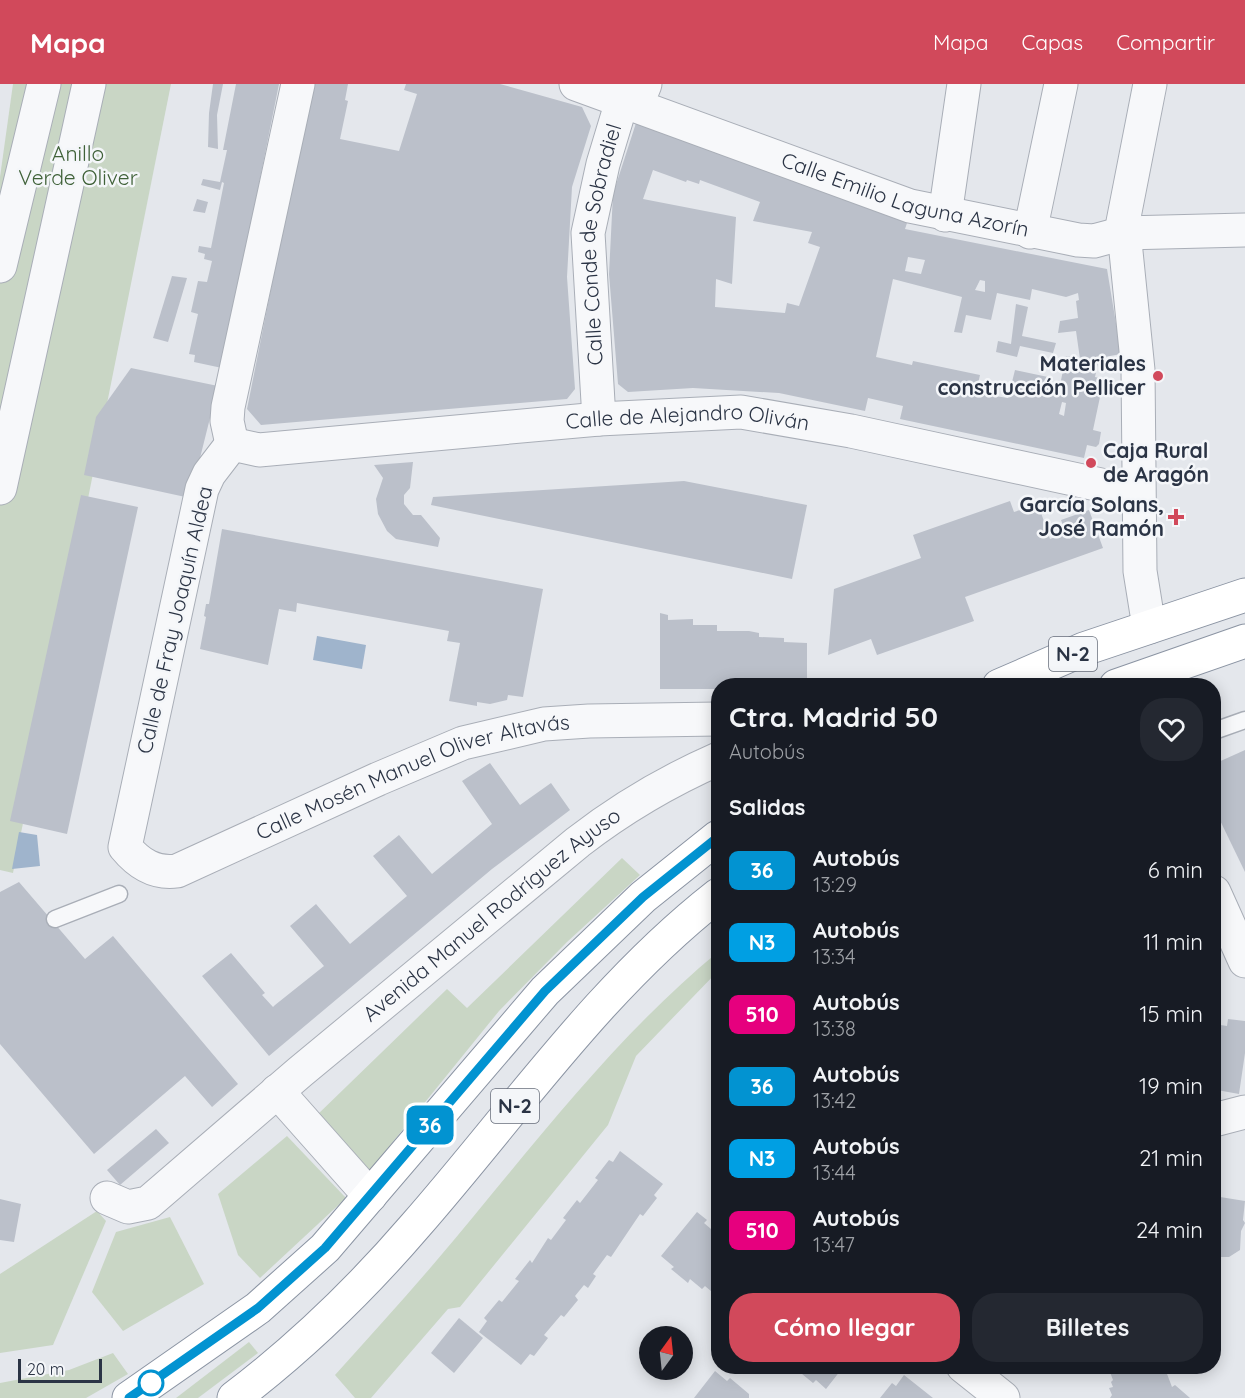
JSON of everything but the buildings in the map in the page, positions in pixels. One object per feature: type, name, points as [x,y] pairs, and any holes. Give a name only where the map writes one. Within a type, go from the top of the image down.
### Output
[{"type":"highway","name":"N-2","points":[[1017,678],[1084,649],[1245,595]]},
{"type":"highway","points":[[1149,627],[1168,647],[1191,659]]},
{"type":"highway","points":[[1146,678],[1191,659],[1245,641]]},
{"type":"highway","name":"N-2","points":[[129,1398],[258,1308],[325,1248],[545,991],[643,897],[711,843]]},
{"type":"highway","name":"N-2","points":[[234,1398],[296,1348],[346,1301],[416,1225],[583,1024],[656,949],[711,901]]},
{"type":"street","points":[[0,488],[89,84]]},
{"type":"street","points":[[232,444],[227,421],[228,407],[298,84]]},
{"type":"street","name":"Calle Emilio Laguna Azorín","points":[[576,84],[633,93],[910,206],[945,215],[1030,232],[1094,241],[1124,233],[1245,230]]},
{"type":"street","points":[[945,215],[964,84]]},
{"type":"street","points":[[1030,232],[1061,84]]},
{"type":"street","points":[[1149,627],[1140,571],[1138,370],[1124,233],[1124,211],[1150,84]]},
{"type":"street","points":[[0,266],[34,86]]},
{"type":"street","name":"Calle Conde de Sobradiel","points":[[599,419],[588,233],[603,164],[633,93]]},
{"type":"street","name":"Calle de Alejandro Oliván","points":[[232,444],[259,450],[599,419],[741,412],[850,431],[1138,493]]},
{"type":"street","name":"Calle de Fray Joaquín Aldea","points":[[125,847],[202,489],[209,474],[232,444]]},
{"type":"street","name":"Calle Mosén Manuel Oliver Altavás","points":[[125,847],[133,857],[153,870],[177,871],[463,743],[544,724],[589,720],[711,719]]},
{"type":"street","name":"Avenida Manuel Rodríguez Ayuso","points":[[107,1198],[128,1207],[148,1203],[277,1091],[612,816],[678,777],[711,762]]},
{"type":"street","points":[[1221,908],[1245,961]]},
{"type":"street","points":[[277,1091],[370,1196]]},
{"type":"street","points":[[1221,1118],[1245,1112]]},
{"type":"street","points":[[973,1374],[1003,1398]]},
{"type":"lane","points":[[1221,729],[1245,720]]},
{"type":"lane","points":[[55,920],[119,894]]},
{"type":"green space","name":"Anillo Verde Oliver","points":[[13,84],[171,84],[13,873],[0,870],[0,177]]},
{"type":"green space","points":[[622,858],[640,875],[567,942],[499,1011],[366,1175],[314,1118],[447,989],[467,1008]]},
{"type":"green space","points":[[711,958],[711,978],[636,1056],[608,1125],[460,1307],[448,1309],[371,1398],[355,1398],[335,1375],[425,1275],[537,1139],[605,1061],[679,986]]},
{"type":"green space","points":[[287,1136],[346,1198],[260,1278],[238,1255],[218,1194]]},
{"type":"green space","points":[[97,1211],[106,1221],[53,1345],[0,1353],[0,1274]]},
{"type":"green space","points":[[170,1217],[204,1284],[123,1331],[92,1292],[116,1232]]},
{"type":"green space","points":[[249,1342],[258,1353],[198,1398],[176,1398]]},
{"type":"green space","points":[[113,1353],[128,1374],[86,1398],[0,1398],[0,1383],[69,1370]]},
{"type":"water","points":[[317,636],[366,645],[362,669],[313,660]]},
{"type":"water","points":[[19,832],[37,835],[40,866],[12,869]]},
{"type":"bus line","name":"36","points":[[129,1398],[258,1308],[325,1248],[545,991],[600,935],[711,842]]},
{"type":"place","name":"Materiales construcción Pellicer","points":[[1158,376]]},
{"type":"place","name":"Caja Rural de Aragón","points":[[1091,463]]},
{"type":"place","name":"García Solans, José Ramón","points":[[1176,517]]}]
